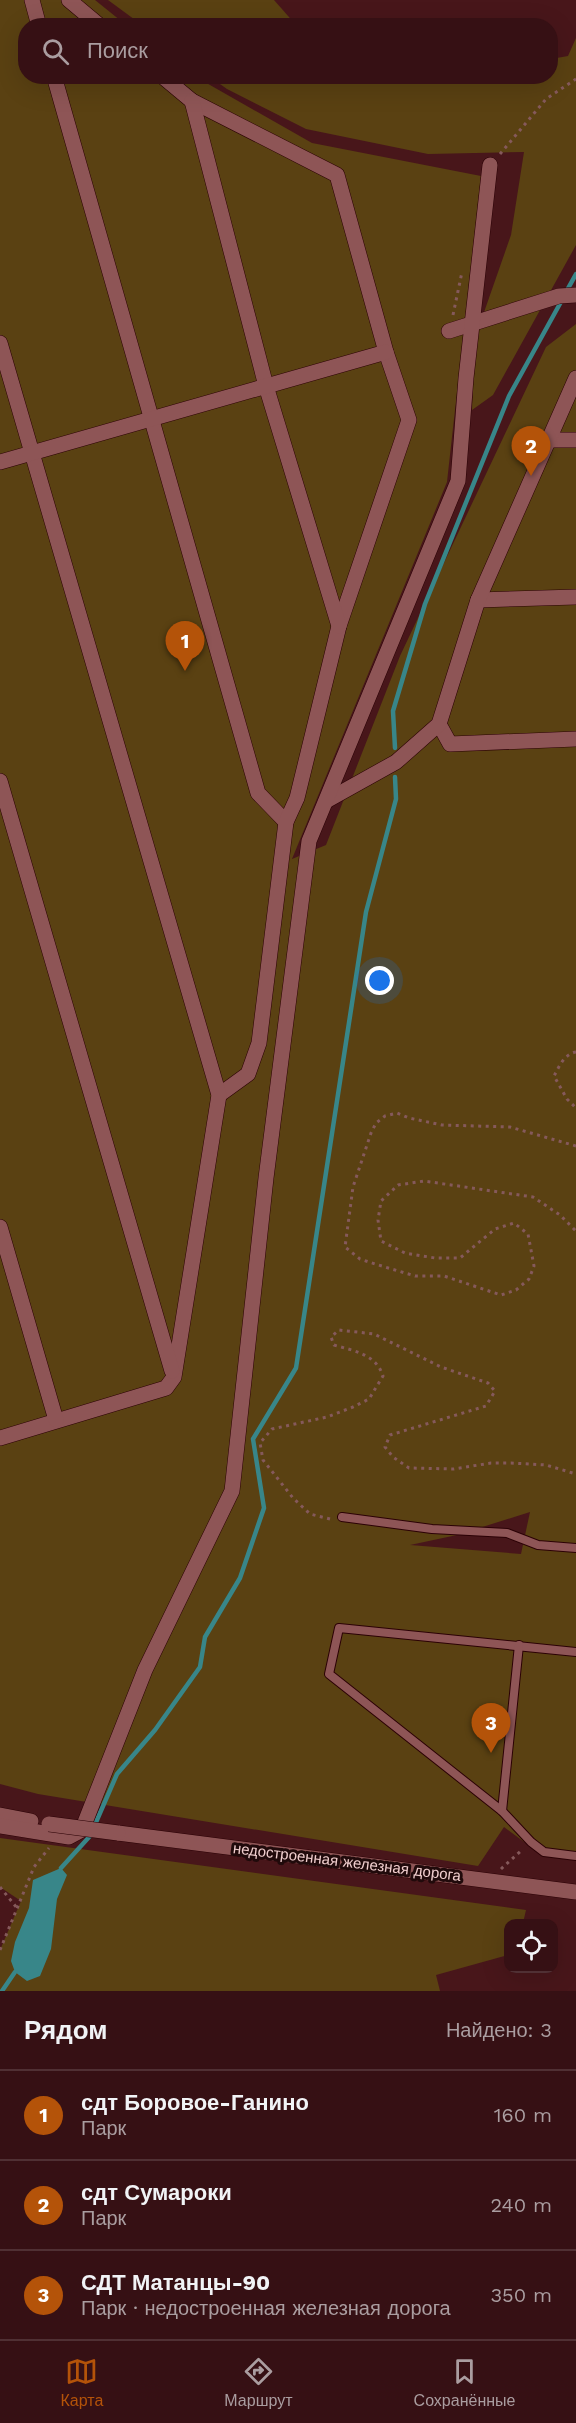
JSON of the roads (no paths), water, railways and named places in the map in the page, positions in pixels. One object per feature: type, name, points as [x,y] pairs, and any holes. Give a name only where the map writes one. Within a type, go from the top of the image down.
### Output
[{"type":"street","points":[[32,0],[37,18]]},
{"type":"street","points":[[69,0],[90,18]]},
{"type":"street","points":[[56,84],[258,793],[286,822]]},
{"type":"street","points":[[172,84],[192,101],[338,175],[386,352],[409,420],[339,626],[297,798],[286,822],[259,1043],[248,1074],[219,1095]]},
{"type":"street","points":[[192,101],[266,386],[339,626]]},
{"type":"street","points":[[0,1826],[69,1837],[82,1830],[145,1670],[232,1491],[266,1178],[309,841],[458,481],[472,324],[490,165]]},
{"type":"street","points":[[449,332],[559,296],[576,296]]},
{"type":"street","points":[[0,344],[219,1095],[174,1377],[166,1388],[0,1438]]},
{"type":"street","points":[[0,462],[386,352]]},
{"type":"street","points":[[326,801],[396,762],[440,723],[478,600],[576,378]]},
{"type":"street","points":[[547,440],[576,440]]},
{"type":"street","points":[[478,600],[576,597]]},
{"type":"street","points":[[440,723],[450,744],[576,739]]},
{"type":"street","points":[[0,781],[174,1377]]},
{"type":"street","points":[[0,1227],[56,1420]]},
{"type":"street","name":"недостроенная железная дорога","points":[[0,1815],[49,1824],[576,1892]]},
{"type":"lane","points":[[342,1516],[432,1529],[507,1533],[538,1545],[576,1548]]},
{"type":"lane","points":[[576,1652],[339,1628],[328,1674],[502,1811],[531,1842],[544,1852],[576,1856]]},
{"type":"lane","points":[[502,1811],[519,1645]]},
{"type":"water","points":[[61,1868],[67,1875],[57,1899],[51,1949],[40,1976],[27,1981],[15,1972],[11,1961],[15,1942],[29,1908],[33,1880]]},
{"type":"waterway","points":[[566,292],[576,274]]},
{"type":"waterway","points":[[395,748],[393,711],[425,604],[509,396],[562,300]]},
{"type":"waterway","points":[[61,1868],[90,1836],[117,1774],[155,1730],[200,1667],[205,1637],[240,1578],[264,1508],[253,1439],[296,1368],[366,912],[396,799],[395,777]]},
{"type":"waterway","points":[[2,1991],[15,1972]]},
{"type":"place","name":"сдт Сумароки","points":[[531,476]]},
{"type":"place","name":"сдт Боровое-Ганино","points":[[185,671]]},
{"type":"place","name":"СДТ Матанцы-90","points":[[491,1753]]}]
